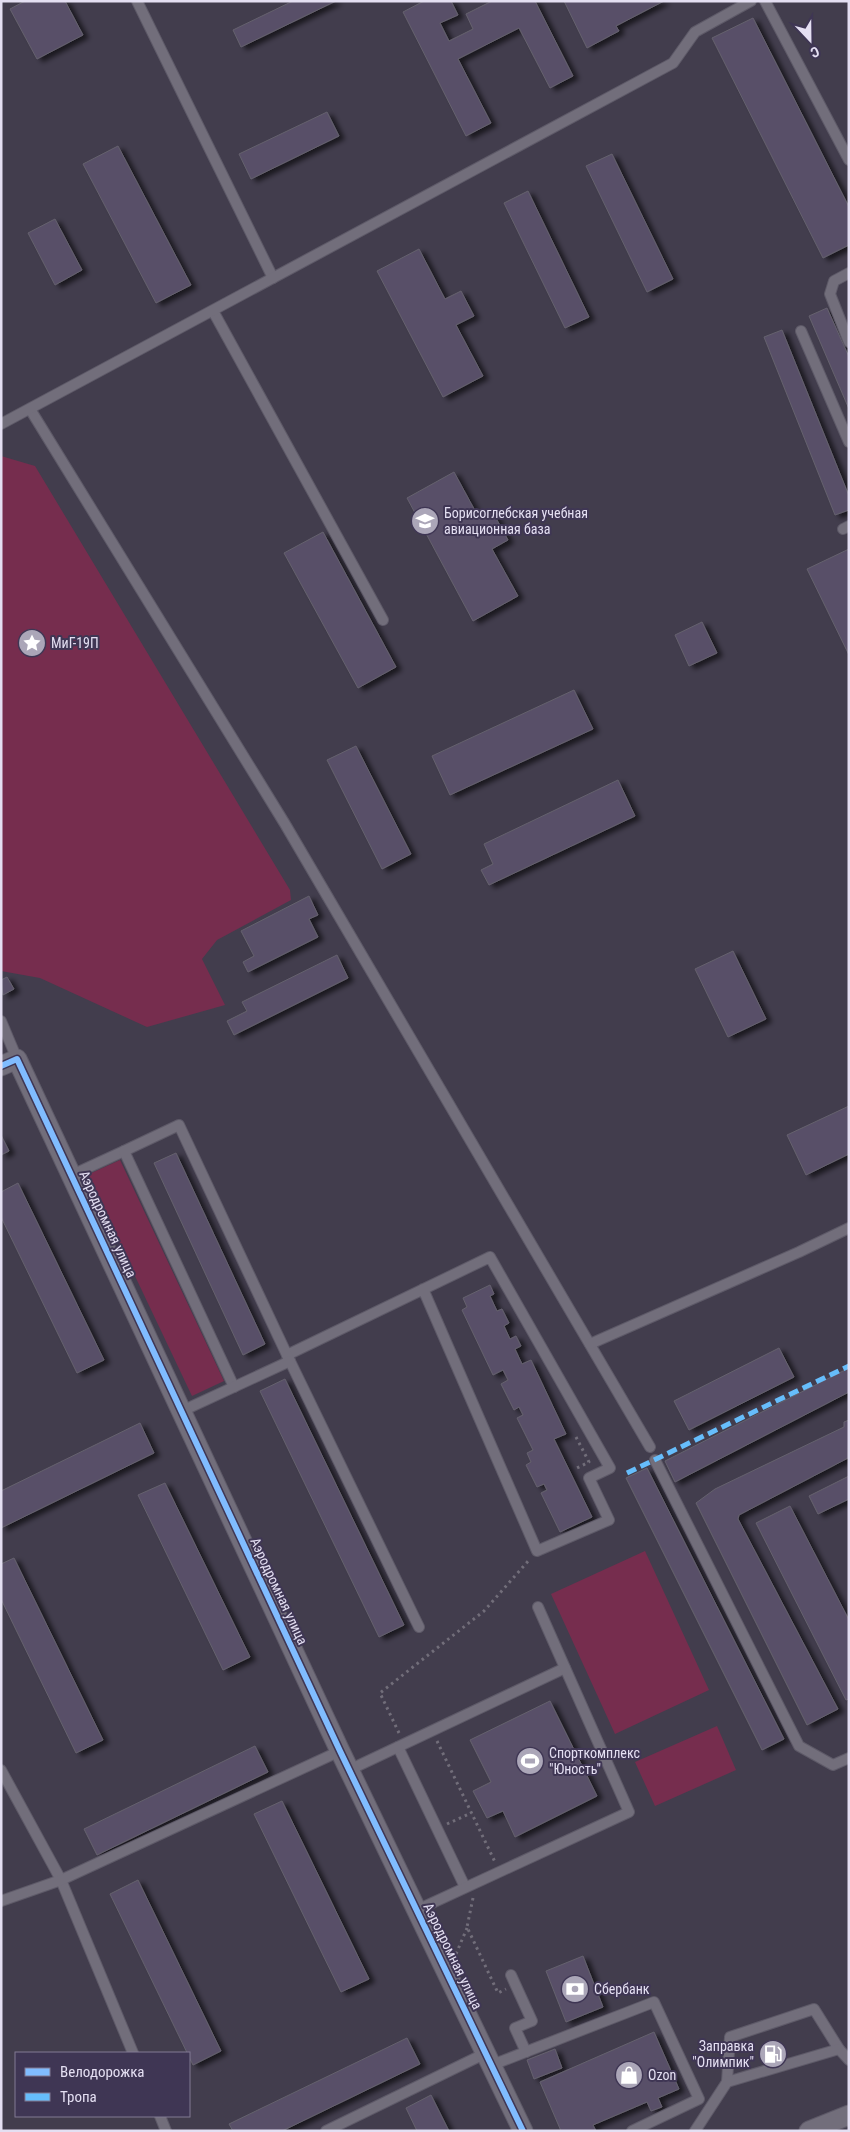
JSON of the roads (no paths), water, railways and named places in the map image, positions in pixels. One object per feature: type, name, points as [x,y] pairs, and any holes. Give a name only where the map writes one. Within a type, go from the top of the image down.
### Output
[{"type":"street","name":"Аэродромная улица","points":[[9,1063],[72,1175],[340,1751],[523,2131]]},
{"type":"street","points":[[809,2131],[849,2115]]},
{"type":"lane","points":[[138,1],[273,278]]},
{"type":"lane","points":[[1,424],[673,63],[695,32],[739,4],[751,1]]},
{"type":"lane","points":[[765,1],[849,160]]},
{"type":"lane","points":[[849,273],[834,281],[830,294],[849,342]]},
{"type":"lane","points":[[213,310],[383,620]]},
{"type":"lane","points":[[801,331],[849,442]]},
{"type":"lane","points":[[30,409],[285,824],[650,1447]]},
{"type":"lane","points":[[1,1021],[9,1063]]},
{"type":"lane","points":[[72,1175],[179,1125],[419,1627]]},
{"type":"lane","points":[[124,1151],[234,1387]]},
{"type":"lane","points":[[590,1344],[849,1228]]},
{"type":"lane","points":[[182,1412],[423,1289],[490,1257],[610,1468],[589,1478],[608,1520],[537,1551],[423,1289]]},
{"type":"lane","points":[[655,1460],[799,1746],[833,1765],[849,1758]]},
{"type":"lane","points":[[416,1910],[629,1812],[538,1607]]},
{"type":"lane","points":[[349,1770],[565,1668]]},
{"type":"lane","points":[[398,1747],[465,1888]]},
{"type":"lane","points":[[1,1901],[61,1880],[340,1751]]},
{"type":"lane","points":[[1,1770],[5,1785],[61,1880],[134,2052]]},
{"type":"lane","points":[[511,1975],[532,2021],[515,2028],[526,2052]]},
{"type":"lane","points":[[326,2131],[489,2059],[526,2052],[654,2002],[699,2100],[632,2131]]},
{"type":"lane","points":[[694,2131],[728,2082],[730,2037],[814,2008],[839,2049],[849,2060]]},
{"type":"lane","points":[[728,2082],[839,2049]]},
{"type":"lane","points":[[160,2117],[166,2131]]},
{"type":"place","name":"Борисоглебская учебная авиационная база","points":[[425,521]]},
{"type":"place","name":"МиГ-19П","points":[[32,643]]},
{"type":"place","name":"Спорткомплекс \"Юность\"","points":[[530,1761]]},
{"type":"place","name":"Сбербанк","points":[[575,1989]]},
{"type":"place","name":"Заправка \"Олимпик\"","points":[[773,2054]]},
{"type":"place","name":"Ozon","points":[[629,2075]]}]
